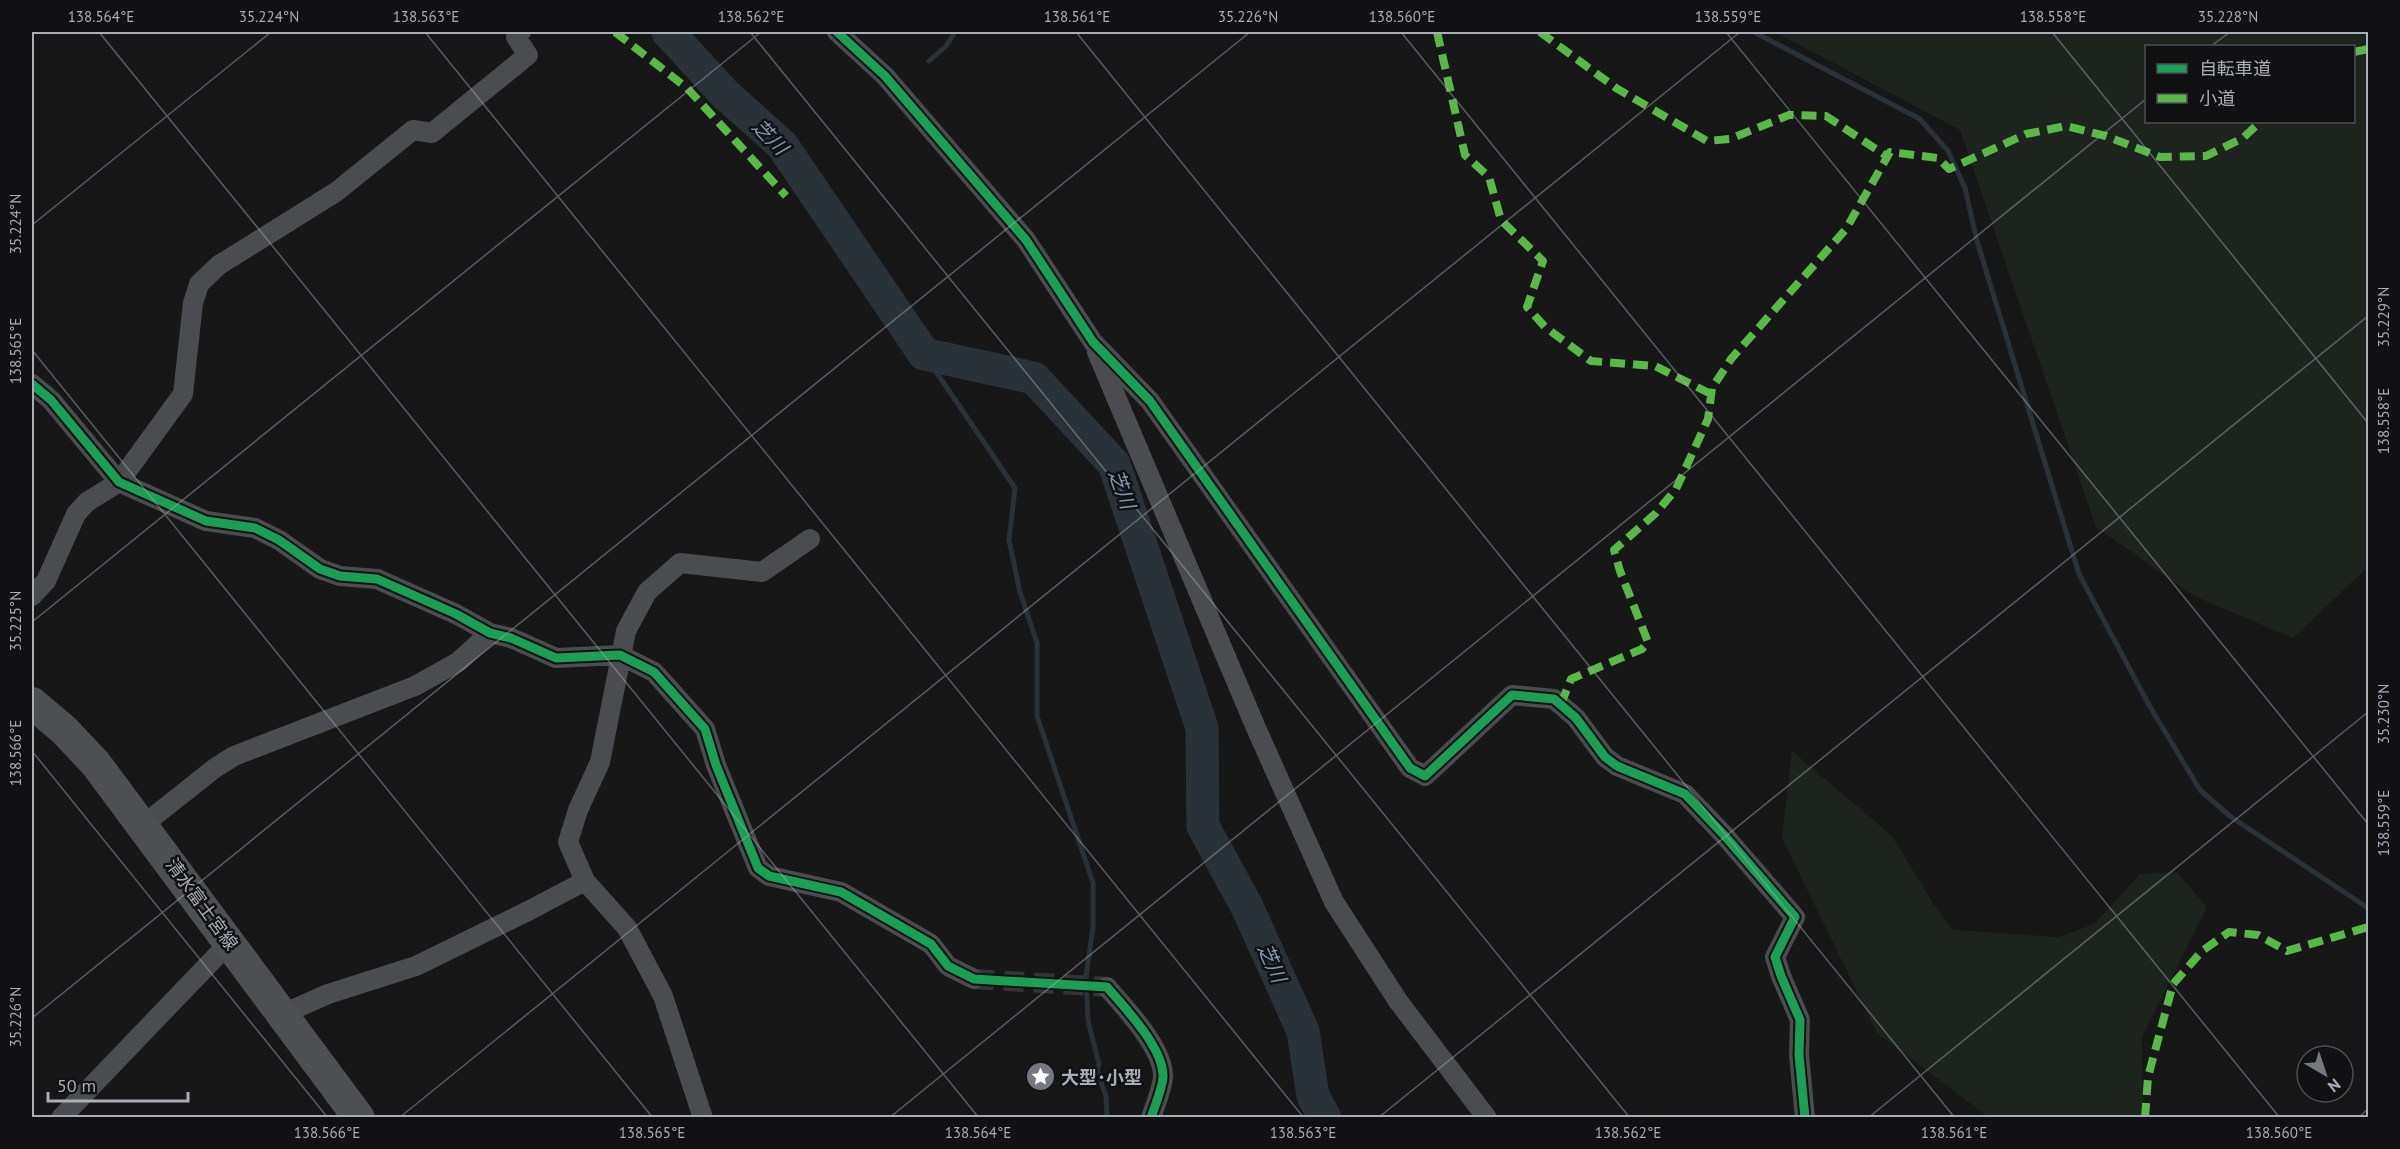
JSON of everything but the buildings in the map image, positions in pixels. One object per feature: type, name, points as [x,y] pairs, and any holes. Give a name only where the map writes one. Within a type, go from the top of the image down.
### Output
[{"type":"main road","name":"清水富士宮線","points":[[32,703],[64,730],[96,764],[359,1118]]},
{"type":"street","points":[[32,596],[46,581],[76,514],[87,502],[118,482],[183,394],[193,303],[199,284],[219,265],[336,192],[412,130],[432,134],[528,55],[516,37],[521,32]]},
{"type":"street","points":[[837,32],[885,76],[1026,240],[1093,342],[1265,749],[1334,902],[1398,1000],[1487,1118]]},
{"type":"street","points":[[1093,342],[1150,401],[1410,768],[1425,776],[1512,695],[1554,699],[1576,718],[1605,757],[1617,766],[1685,794],[1724,835],[1795,917],[1775,957],[1800,1020],[1799,1055],[1805,1118]]},
{"type":"street","points":[[32,384],[51,400],[118,482],[206,521],[255,528],[279,540],[320,569],[340,576],[376,579],[456,614],[490,633],[512,638],[556,657],[620,655],[654,672],[705,729],[716,765],[758,868],[769,876],[841,892],[931,944],[948,966],[974,979]]},
{"type":"street","points":[[703,1118],[663,996],[627,928],[585,881],[568,842],[578,810],[600,762],[626,631],[647,592],[680,563],[762,572],[810,538]]},
{"type":"street","points":[[143,825],[215,768],[234,756],[415,686],[458,662],[490,633]]},
{"type":"street","points":[[283,1014],[328,994],[416,966],[585,881]]},
{"type":"street","points":[[61,1118],[230,942]]},
{"type":"street","points":[[1107,987],[1145,1032],[1160,1064],[1163,1077],[1152,1118]]},
{"type":"shaded area","points":[[1775,32],[2368,32],[2368,567],[2293,638],[2194,596],[2096,527],[1960,130]]},
{"type":"shaded area","points":[[1792,751],[1892,836],[1931,900],[1953,930],[2059,937],[2094,924],[2140,874],[2177,872],[2207,907],[2142,1037],[2143,1117],[1988,1117],[1877,1033],[1782,838]]},
{"type":"waterway","name":"芝川","points":[[668,32],[724,93],[782,145],[924,354],[1034,378],[1114,464],[1202,728],[1203,826],[1247,907],[1303,1031],[1313,1096],[1325,1118]]},
{"type":"waterway","points":[[929,61],[946,46],[955,32]]},
{"type":"waterway","points":[[1754,32],[1920,119],[1948,151],[1965,188],[1977,241],[2079,574],[2149,705],[2200,790],[2231,817],[2368,908]]},
{"type":"waterway","points":[[924,354],[1015,488],[1009,540],[1020,592],[1037,643],[1037,716],[1093,883],[1093,928],[1086,976],[1088,1021],[1099,1064],[1097,1070],[1106,1096],[1107,1118]]},
{"type":"tunnel","points":[[974,979],[1107,987]]},
{"type":"marked path","points":[[615,32],[687,88],[786,196]]},
{"type":"marked path","points":[[1437,32],[1465,155],[1489,177],[1501,220],[1543,261],[1527,307],[1545,327],[1591,361],[1655,366],[1711,394]]},
{"type":"marked path","points":[[1540,32],[1616,88],[1707,141],[1730,139],[1789,115],[1826,116],[1888,157]]},
{"type":"marked path","points":[[2355,52],[2368,49]]},
{"type":"marked path","points":[[1561,704],[1571,679],[1642,649],[1648,642],[1614,550],[1656,513],[1676,489],[1708,419],[1712,388],[1731,359],[1846,229],[1890,152],[1938,158],[1949,169],[2026,134],[2066,126],[2106,136],[2160,157],[2206,156],[2243,138],[2259,123]]},
{"type":"marked path","points":[[2145,1118],[2148,1077],[2173,984],[2202,951],[2229,932],[2258,935],[2287,951],[2368,927]]},
{"type":"cycle path","points":[[837,32],[885,76],[1026,240],[1093,342],[1150,401],[1410,768],[1425,776],[1512,695],[1554,699],[1576,718],[1605,757],[1617,766],[1685,794],[1724,835],[1795,917],[1775,957],[1800,1020],[1799,1055],[1805,1118]]},
{"type":"cycle path","points":[[32,384],[51,400],[119,482],[206,521],[255,528],[279,540],[320,569],[340,576],[377,579],[456,614],[490,633],[511,638],[556,658],[620,655],[654,672],[705,729],[716,765],[758,868],[769,876],[841,892],[931,944],[948,966],[974,979],[1107,987],[1142,1029],[1162,1066],[1163,1077],[1160,1092],[1151,1118]]},
{"type":"place","name":"大型･小型","points":[[1040,1077]]}]
